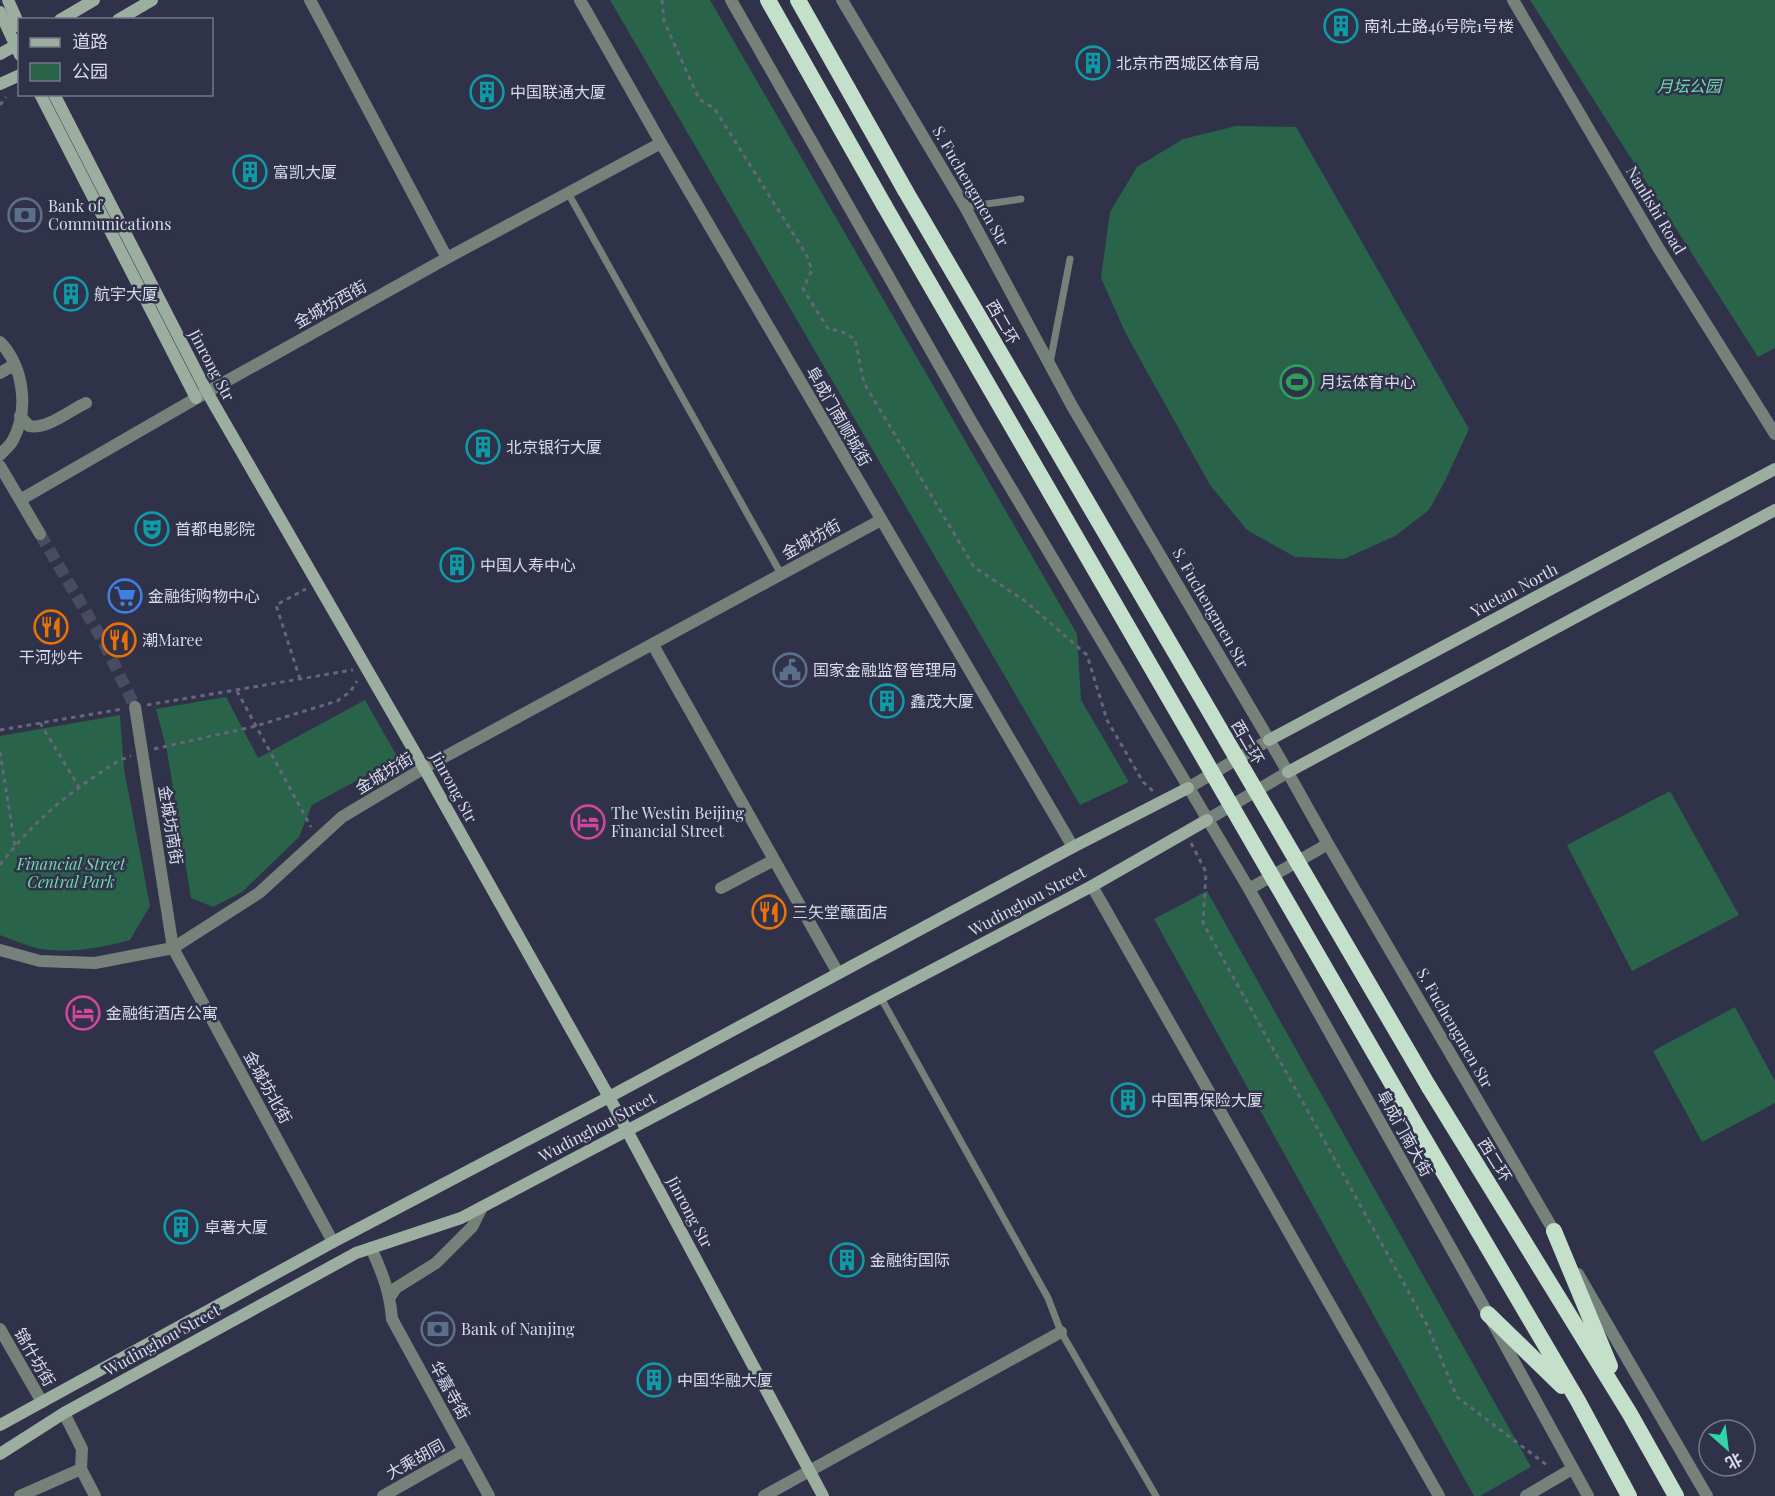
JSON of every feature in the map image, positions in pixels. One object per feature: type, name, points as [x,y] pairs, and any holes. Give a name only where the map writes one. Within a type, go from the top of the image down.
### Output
[{"type":"highway","points":[[768,0],[884,205],[1578,1401],[1629,1496]]},
{"type":"highway","name":"西二环","points":[[798,0],[905,190],[1429,1088],[1630,1414],[1676,1496]]},
{"type":"highway","points":[[1554,1231],[1630,1414]]},
{"type":"highway","points":[[1488,1314],[1578,1401]]},
{"type":"main road","points":[[8,0],[18,22]]},
{"type":"main road","points":[[63,18],[94,0]]},
{"type":"main road","points":[[121,18],[152,0]]},
{"type":"main road","points":[[0,12],[18,48],[0,54]]},
{"type":"main road","points":[[0,84],[18,76]]},
{"type":"main road","points":[[41,96],[202,394]]},
{"type":"main road","name":"Jinrong Str","points":[[55,96],[202,394],[317,583],[424,768],[609,1097],[823,1496]]},
{"type":"main road","name":"Yuetan North","points":[[1269,740],[1775,469]]},
{"type":"main road","points":[[1288,772],[1775,510]]},
{"type":"main road","name":"Wudinghou Street","points":[[0,1425],[333,1242],[609,1097],[1073,847],[1188,788]]},
{"type":"main road","name":"Wudinghou Street","points":[[0,1454],[64,1413],[356,1253],[460,1218],[482,1207],[1092,886],[1207,820]]},
{"type":"street","points":[[310,0],[447,258]]},
{"type":"street","name":"阜成门南顺城街","points":[[580,0],[661,143],[1073,847]]},
{"type":"street","points":[[731,0],[971,421],[1188,788],[1269,740]]},
{"type":"street","name":"S. Fuchengmen Str","points":[[842,0],[965,207],[1072,406],[1288,772],[1554,1231]]},
{"type":"street","name":"Nanlishi Road","points":[[1513,0],[1659,249],[1775,434]]},
{"type":"street","name":"金城坊西街","points":[[20,500],[202,394],[661,143]]},
{"type":"street","points":[[0,342],[7,350],[14,365],[21,383],[22,394],[20,416],[12,443],[0,455]]},
{"type":"street","points":[[0,372],[14,365]]},
{"type":"street","points":[[20,416],[29,426],[37,428],[86,403]]},
{"type":"street","points":[[0,466],[40,534]]},
{"type":"street","name":"金城坊街","points":[[0,950],[40,961],[95,963],[173,948],[259,893],[342,817],[424,768],[881,520]]},
{"type":"street","points":[[653,645],[838,973]]},
{"type":"street","name":"金城坊南街","points":[[135,707],[173,948]]},
{"type":"street","points":[[1207,820],[1288,772]]},
{"type":"street","name":"阜成门南大街","points":[[1188,788],[1249,889],[1588,1496]]},
{"type":"street","points":[[1249,889],[1328,844]]},
{"type":"street","points":[[721,888],[774,860]]},
{"type":"street","points":[[1092,886],[1438,1496]]},
{"type":"street","name":"金城坊北街","points":[[173,948],[333,1242]]},
{"type":"street","points":[[390,1297],[396,1288],[436,1263],[458,1242],[472,1227],[482,1207]]},
{"type":"street","points":[[1554,1231],[1707,1496]]},
{"type":"street","name":"华嘉寺街","points":[[371,1248],[390,1297],[392,1319],[489,1496]]},
{"type":"street","name":"锦什坊街","points":[[0,1329],[42,1402]]},
{"type":"street","points":[[764,1496],[1061,1332]]},
{"type":"street","points":[[64,1413],[82,1449],[81,1469],[95,1496]]},
{"type":"street","name":"大乘胡同","points":[[383,1496],[464,1450]]},
{"type":"street","points":[[20,1496],[81,1469]]},
{"type":"street","points":[[1526,1496],[1557,1480],[1572,1469]]},
{"type":"lane","points":[[568,193],[781,574]]},
{"type":"lane","points":[[965,207],[1021,199]]},
{"type":"lane","points":[[1050,363],[1070,259]]},
{"type":"lane","points":[[881,998],[1048,1298],[1061,1332],[1156,1496]]},
{"type":"path","points":[[662,0],[664,21],[699,99],[714,108],[806,254],[813,270],[803,289],[829,330],[839,330],[855,339],[864,383],[974,567],[1025,601],[1087,656],[1107,720],[1143,782],[1163,801]]},
{"type":"path","points":[[300,679],[276,605],[317,583]]},
{"type":"path","points":[[0,730],[366,668]]},
{"type":"path","points":[[0,865],[27,831],[48,812],[79,787],[119,760],[142,751],[256,726],[337,701],[350,692],[366,668]]},
{"type":"path","points":[[237,690],[318,839]]},
{"type":"path","points":[[40,723],[79,787]]},
{"type":"path","points":[[0,752],[15,846]]},
{"type":"path","points":[[1186,832],[1206,872],[1203,923],[1426,1325],[1457,1397],[1548,1466],[1557,1480]]},
{"type":"green space","points":[[610,0],[710,0],[1077,634],[1081,700],[1129,782],[1080,805]]},
{"type":"green space","name":"月坛公园","points":[[1530,0],[1775,0],[1775,348],[1758,357]]},
{"type":"green space","name":"月坛体育中心","points":[[1236,126],[1296,127],[1469,429],[1429,510],[1395,536],[1344,559],[1295,557],[1247,530],[1210,485],[1126,334],[1101,278],[1110,212],[1137,167],[1183,139]]},
{"type":"green space","points":[[226,697],[258,758],[365,700],[398,758],[312,805],[299,837],[242,892],[213,907],[191,898],[167,751],[156,709]]},
{"type":"green space","name":"Financial Street Central Park","points":[[120,715],[124,769],[150,906],[130,940],[108,945],[75,950],[41,949],[0,935],[0,736]]},
{"type":"green space","points":[[1670,791],[1739,915],[1632,971],[1567,845]]},
{"type":"green space","points":[[1207,891],[1531,1467],[1480,1496],[1474,1496],[1154,919]]},
{"type":"green space","points":[[1735,1007],[1775,1081],[1775,1103],[1702,1142],[1653,1051]]},
{"type":"tunnel","points":[[40,534],[103,641],[135,707]]},
{"type":"place","name":"南礼士路46号院1号楼","points":[[1341,26]]},
{"type":"place","name":"北京市西城区体育局","points":[[1093,63]]},
{"type":"place","name":"中国联通大厦","points":[[487,92]]},
{"type":"place","name":"富凯大厦","points":[[250,172]]},
{"type":"place","name":"Bank of Communications","points":[[25,215]]},
{"type":"place","name":"航宇大厦","points":[[71,294]]},
{"type":"place","name":"月坛体育中心","points":[[1297,382]]},
{"type":"place","name":"北京银行大厦","points":[[483,447]]},
{"type":"place","name":"首都电影院","points":[[152,529]]},
{"type":"place","name":"中国人寿中心","points":[[457,565]]},
{"type":"place","name":"金融街购物中心","points":[[125,596]]},
{"type":"place","name":"干河炒牛","points":[[51,627]]},
{"type":"place","name":"潮Maree","points":[[119,640]]},
{"type":"place","name":"国家金融监督管理局","points":[[790,670]]},
{"type":"place","name":"鑫茂大厦","points":[[887,701]]},
{"type":"place","name":"The Westin Beijing Financial Street","points":[[588,822]]},
{"type":"place","name":"三矢堂蘸面店","points":[[769,912]]},
{"type":"place","name":"金融街酒店公寓","points":[[83,1013]]},
{"type":"place","name":"中国再保险大厦","points":[[1128,1100]]},
{"type":"place","name":"卓著大厦","points":[[181,1227]]},
{"type":"place","name":"金融街国际","points":[[847,1260]]},
{"type":"place","name":"Bank of Nanjing","points":[[438,1329]]},
{"type":"place","name":"中国华融大厦","points":[[654,1380]]}]
